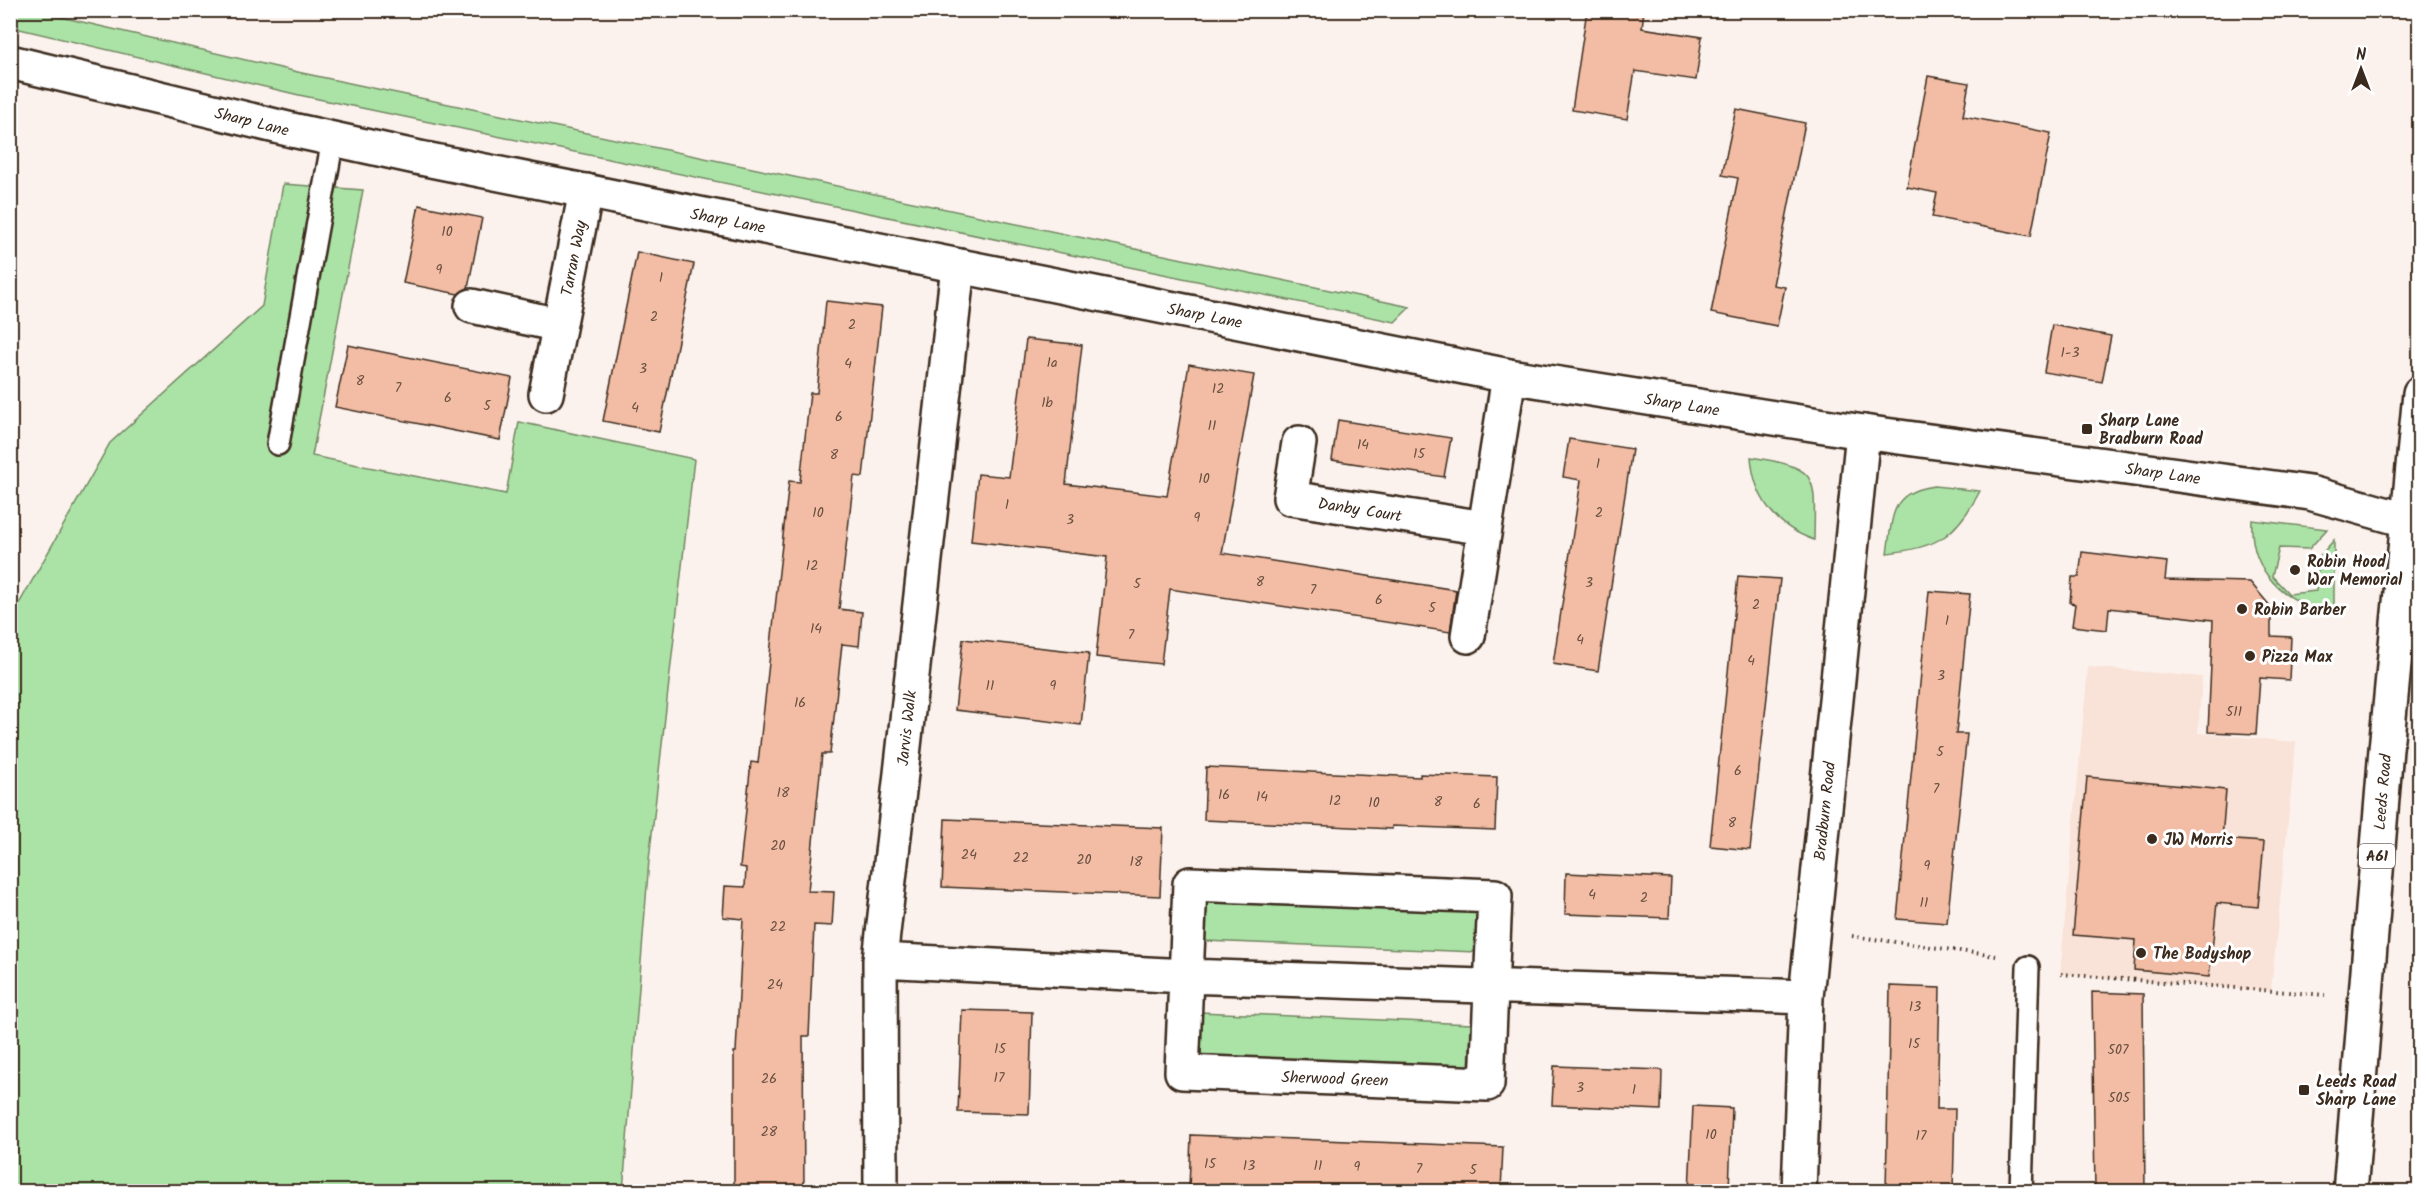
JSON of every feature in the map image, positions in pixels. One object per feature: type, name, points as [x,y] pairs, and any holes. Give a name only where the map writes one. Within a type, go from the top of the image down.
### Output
[{"type":"street","name":"Sharp Lane","points":[[10,62],[333,140],[1509,376],[1863,432],[2310,493],[2413,522]]},
{"type":"street","name":"Tarran Way","points":[[546,393],[586,191]]},
{"type":"street","name":"Jarvis Walk","points":[[880,1191],[880,960],[958,266]]},
{"type":"street","points":[[472,306],[560,325]]},
{"type":"street","points":[[1468,636],[1509,376]]},
{"type":"street","name":"Leeds Road","points":[[2350,1191],[2364,998],[2413,522],[2420,393]]},
{"type":"street","name":"Bradburn Road","points":[[1800,1191],[1806,998],[1863,432]]},
{"type":"street","name":"Danby Court","points":[[1299,443],[1290,498],[1485,528]]},
{"type":"street","name":"Sherwood Green","points":[[1190,884],[1495,896],[1487,1084],[1182,1072],[1186,976],[1190,884]]},
{"type":"street","points":[[880,960],[1186,976],[1806,998]]},
{"type":"lane","points":[[278,444],[333,140]]},
{"type":"lane","points":[[2021,1191],[2028,967]]},
{"type":"path","points":[[1812,931],[2006,958],[2028,967],[2060,974],[2364,998]]},
{"type":"shaded area","points":[[2088,667],[2202,677],[2198,733],[2296,742],[2271,991],[2060,974]]},
{"type":"green space","points":[[11,10],[35,11],[302,73],[1410,307],[1395,322],[299,95],[11,27]]},
{"type":"green space","points":[[283,184],[363,190],[312,456],[506,494],[519,422],[694,459],[649,860],[623,1191],[11,1192],[11,618],[110,443],[262,306]]},
{"type":"green space","points":[[1751,457],[1790,465],[1802,471],[1809,478],[1813,488],[1814,540],[1789,527],[1769,509],[1757,485]]},
{"type":"green space","points":[[1935,486],[1980,491],[1963,519],[1944,537],[1920,548],[1887,553],[1896,507],[1909,493]]},
{"type":"green space","points":[[2252,520],[2327,529],[2309,549],[2279,548],[2272,576],[2289,594],[2316,591],[2319,557],[2334,540],[2334,613],[2300,602],[2286,593],[2274,583],[2264,570],[2257,555]]},
{"type":"green space","points":[[1207,897],[1479,908],[1476,952],[1205,941]]},
{"type":"green space","points":[[1200,1012],[1471,1024],[1469,1070],[1198,1058]]},
{"type":"building","points":[[1587,10],[1644,10],[1642,28],[1702,37],[1696,80],[1635,71],[1627,119],[1572,110]]},
{"type":"building","points":[[1928,76],[1969,83],[1963,116],[2051,133],[2031,236],[1932,217],[1937,193],[1907,187]]},
{"type":"building","points":[[1736,109],[1805,123],[1773,285],[1785,287],[1777,326],[1711,313],[1738,178],[1722,175]]},
{"type":"building","points":[[419,205],[482,218],[468,288],[458,294],[403,283]]},
{"type":"building","points":[[637,252],[694,264],[659,432],[603,421]]},
{"type":"building","points":[[826,301],[882,307],[863,477],[854,476],[839,609],[862,612],[859,646],[842,644],[830,754],[822,754],[808,891],[834,892],[832,926],[814,925],[809,1036],[803,1036],[804,1191],[734,1191],[734,1052],[736,1052],[743,919],[723,917],[725,886],[745,887],[746,868],[740,867],[751,762],[758,763],[789,481],[800,482],[810,393],[817,393]]},
{"type":"building","points":[[2052,325],[2111,336],[2102,382],[2044,372]]},
{"type":"building","points":[[1026,339],[1082,345],[1066,484],[1167,496],[1189,364],[1254,375],[1222,553],[1456,590],[1450,632],[1170,589],[1161,664],[1096,657],[1107,557],[971,541],[978,474],[1009,477]]},
{"type":"building","points":[[348,345],[512,378],[500,440],[335,407]]},
{"type":"building","points":[[1338,420],[1451,438],[1444,477],[1332,460]]},
{"type":"building","points":[[1569,439],[1632,449],[1598,671],[1553,664],[1581,480],[1563,477]]},
{"type":"building","points":[[2082,552],[2167,562],[2165,580],[2250,582],[2271,607],[2271,636],[2291,637],[2289,680],[2260,678],[2256,734],[2208,732],[2213,620],[2109,608],[2107,630],[2072,626],[2075,604],[2070,603],[2072,577],[2079,577]]},
{"type":"building","points":[[1738,576],[1780,579],[1750,850],[1710,846]]},
{"type":"building","points":[[1929,591],[1970,594],[1956,734],[1967,734],[1947,923],[1897,919]]},
{"type":"building","points":[[963,639],[1089,653],[1081,725],[955,710]]},
{"type":"building","points":[[1206,767],[1420,777],[1420,774],[1497,777],[1495,830],[1392,826],[1392,829],[1204,820]]},
{"type":"building","points":[[2087,777],[2226,790],[2222,839],[2264,842],[2258,907],[2217,903],[2209,977],[2134,970],[2136,940],[2073,935]]},
{"type":"building","points":[[945,819],[1163,828],[1160,896],[942,887]]},
{"type":"building","points":[[1566,873],[1671,878],[1669,918],[1565,914]]},
{"type":"building","points":[[1890,986],[1940,988],[1937,1109],[1955,1109],[1953,1191],[1886,1191]]},
{"type":"building","points":[[2092,992],[2143,994],[2145,1191],[2095,1191]]},
{"type":"building","points":[[962,1010],[1032,1012],[1029,1114],[958,1112]]},
{"type":"building","points":[[1554,1066],[1662,1070],[1661,1110],[1552,1105]]},
{"type":"building","points":[[1693,1106],[1732,1108],[1729,1191],[1689,1191]]},
{"type":"building","points":[[1191,1135],[1503,1147],[1501,1191],[1348,1191],[1268,1187],[1267,1191],[1189,1189]]},
{"type":"place","name":"Sharp Lane Bradburn Road","points":[[2087,429]]},
{"type":"place","name":"Robin Hood War Memorial","points":[[2295,570]]},
{"type":"place","name":"Robin Barber","points":[[2242,609]]},
{"type":"place","name":"Pizza Max","points":[[2250,656]]},
{"type":"place","name":"JW Morris","points":[[2152,839]]},
{"type":"place","name":"The Bodyshop","points":[[2141,953]]},
{"type":"place","name":"Leeds Road Sharp Lane","points":[[2304,1090]]}]
